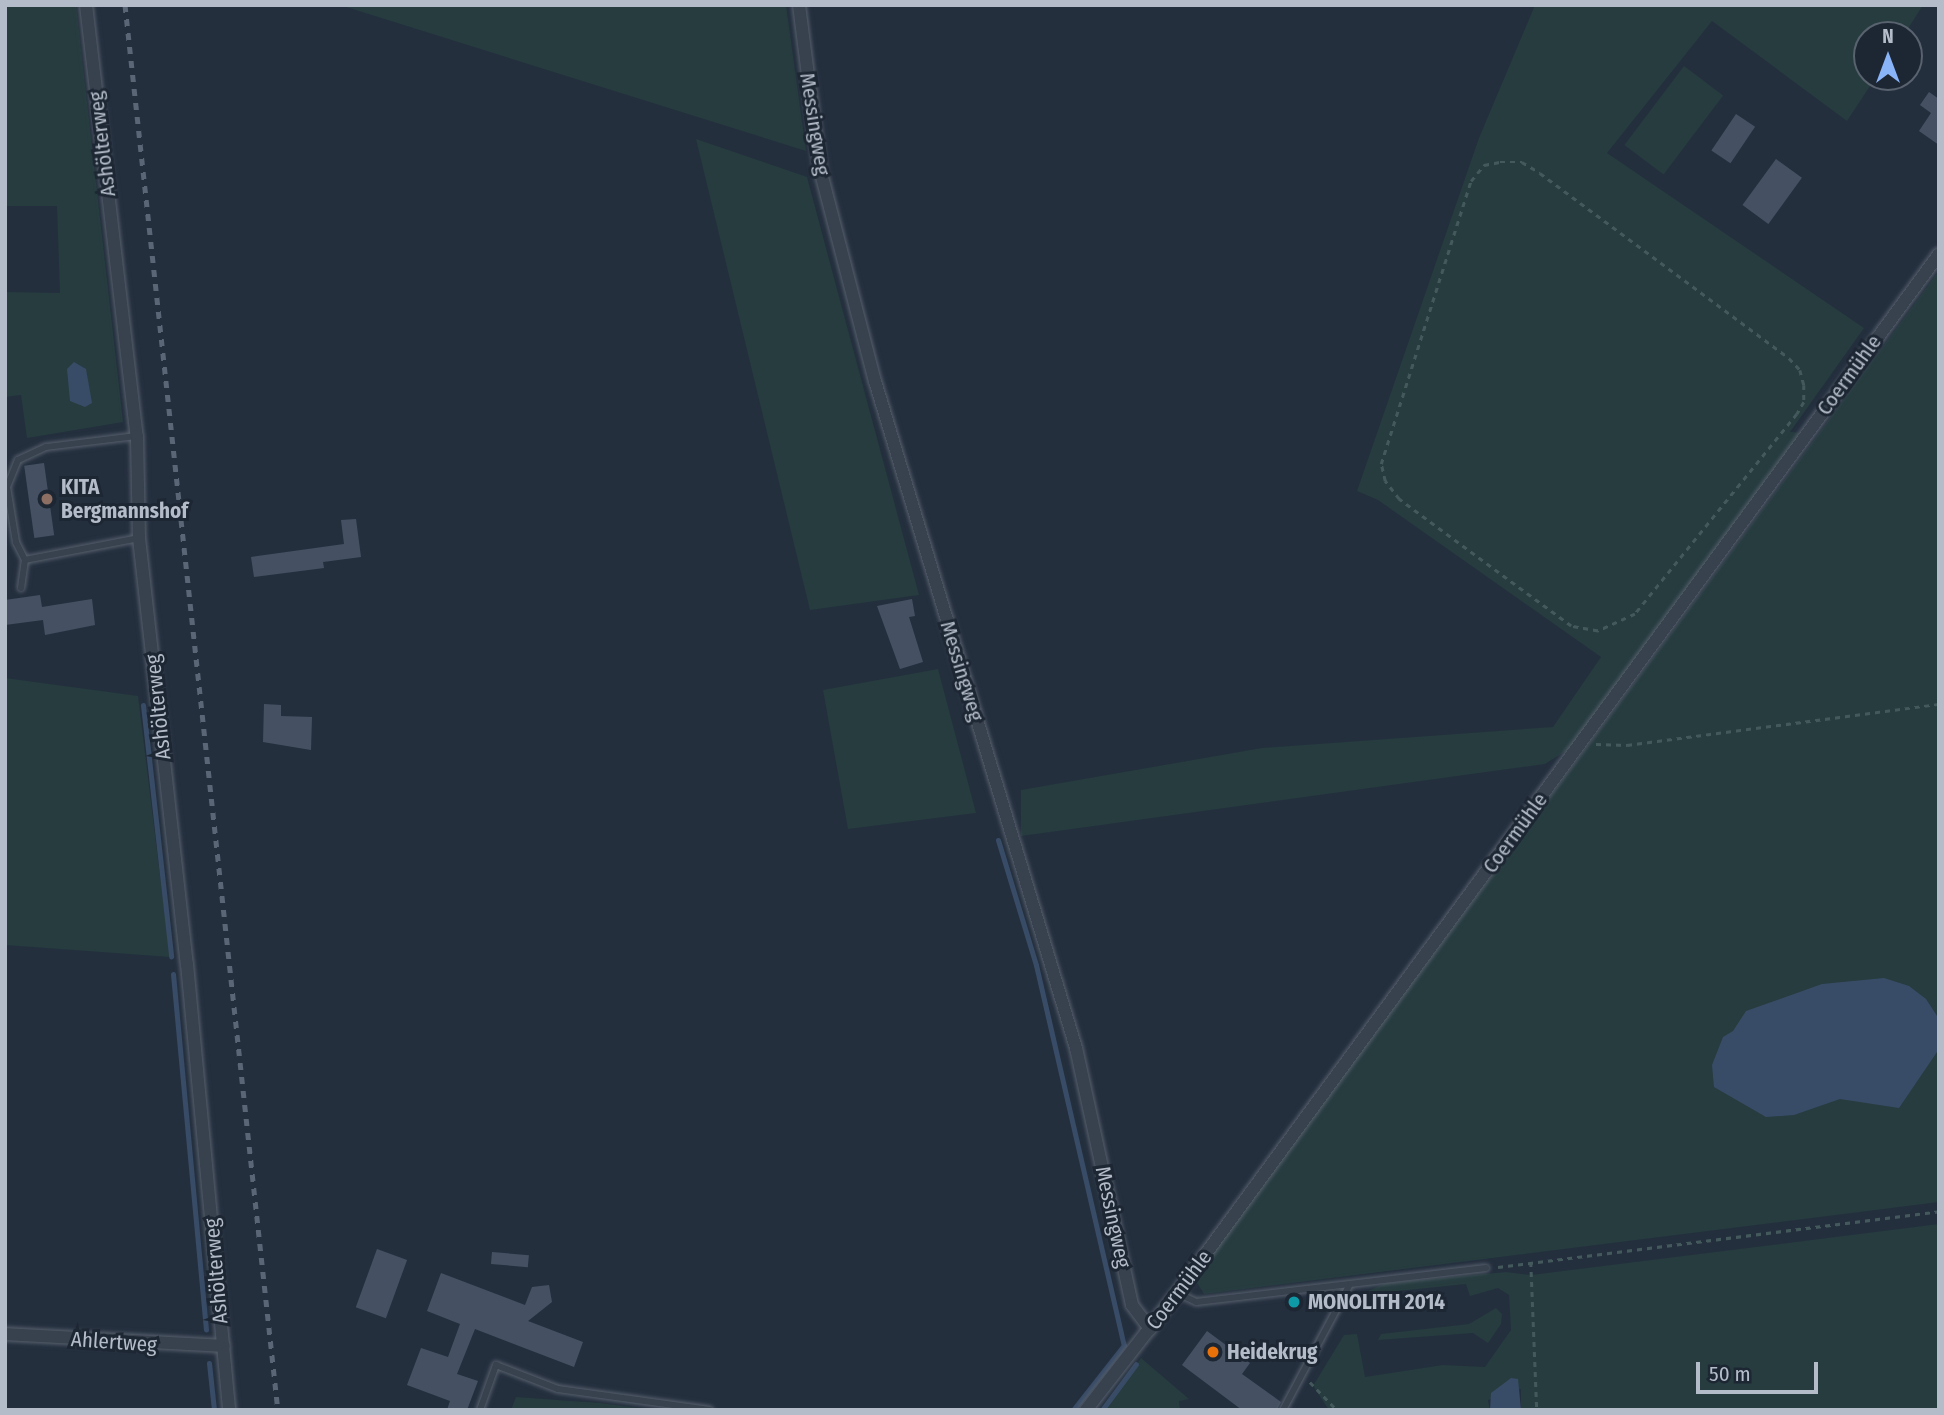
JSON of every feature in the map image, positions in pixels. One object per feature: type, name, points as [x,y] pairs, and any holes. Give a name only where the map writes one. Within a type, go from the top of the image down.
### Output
[{"type":"street","name":"Ashölterweg","points":[[86,5],[137,436],[139,538],[186,951],[229,1410]]},
{"type":"street","name":"Messingweg","points":[[799,5],[820,169],[875,381],[1076,1048],[1132,1305],[1150,1329]]},
{"type":"street","name":"Coermühle","points":[[1086,1410],[1177,1293],[1939,254]]},
{"type":"street","name":"Ahlertweg","points":[[5,1334],[223,1346]]},
{"type":"lane","points":[[21,588],[25,560],[16,542],[7,487],[18,460],[46,447],[137,436]]},
{"type":"lane","points":[[25,560],[139,538]]},
{"type":"lane","points":[[1177,1293],[1196,1302],[1486,1268]]},
{"type":"lane","points":[[1283,1410],[1349,1286]]},
{"type":"lane","points":[[480,1410],[496,1365],[558,1388],[710,1410]]},
{"type":"path","points":[[1500,162],[1522,162],[1539,173],[1789,358],[1800,370],[1804,385],[1804,402],[1797,414],[1635,614],[1598,631],[1571,626],[1399,499],[1385,481],[1381,464],[1471,181],[1484,165],[1500,162]]},
{"type":"path","points":[[1582,741],[1605,746],[1628,744],[1939,704]]},
{"type":"path","points":[[1486,1268],[1939,1210]]},
{"type":"path","points":[[1531,1262],[1537,1410]]},
{"type":"path","points":[[1303,1374],[1337,1410]]},
{"type":"green space","points":[[5,5],[76,5],[123,422],[27,438],[21,395],[5,397],[5,292],[60,293],[57,206],[5,206]]},
{"type":"green space","points":[[340,5],[786,5],[806,151]]},
{"type":"green space","points":[[1535,5],[1923,5],[1913,21],[1853,21],[1853,91],[1867,91],[1847,121],[1712,21],[1607,153],[1864,328],[1790,432],[1806,433],[1582,741],[1545,764],[1021,836],[1021,790],[1262,748],[1553,727],[1601,657],[1378,500],[1357,491],[1479,138]]},
{"type":"green space","points":[[1684,66],[1723,95],[1664,175],[1624,145]]},
{"type":"green space","points":[[696,139],[807,177],[919,595],[810,610]]},
{"type":"green space","points":[[1939,271],[1939,1202],[1204,1294],[1196,1281],[1200,1270]]},
{"type":"green space","points":[[938,669],[976,813],[848,829],[823,690]]},
{"type":"green space","points":[[5,678],[138,696],[170,957],[5,945]]},
{"type":"green space","points":[[1939,1224],[1939,1410],[1521,1410],[1521,1389],[1488,1400],[1490,1410],[1329,1410],[1313,1386],[1344,1335],[1357,1334],[1365,1377],[1443,1365],[1485,1367],[1511,1330],[1509,1295],[1498,1288],[1470,1296],[1466,1284],[1359,1295],[1386,1283],[1506,1272],[1531,1275]]},
{"type":"green space","points":[[1496,1308],[1502,1314],[1501,1324],[1488,1343],[1473,1333],[1378,1340],[1381,1334],[1469,1324]]},
{"type":"green space","points":[[1141,1358],[1189,1399],[1179,1401],[1180,1410],[1106,1410]]},
{"type":"green space","points":[[516,1397],[600,1403],[653,1410],[511,1410]]},
{"type":"water","points":[[74,362],[86,369],[92,403],[85,407],[70,401],[67,369]]},
{"type":"water","points":[[1884,978],[1909,986],[1926,999],[1939,1019],[1937,1052],[1899,1108],[1840,1099],[1794,1115],[1766,1117],[1714,1087],[1712,1065],[1723,1037],[1733,1031],[1746,1011],[1822,984]]},
{"type":"water","points":[[1511,1378],[1518,1379],[1521,1410],[1490,1410],[1491,1393]]},
{"type":"building","points":[[1929,92],[1939,99],[1939,145],[1919,131],[1931,113],[1920,105]]},
{"type":"building","points":[[1736,114],[1755,127],[1730,163],[1711,150]]},
{"type":"building","points":[[1776,159],[1802,178],[1768,224],[1742,205]]},
{"type":"building","points":[[44,463],[54,535],[34,538],[24,466]]},
{"type":"building","points":[[356,519],[361,557],[323,562],[324,568],[254,577],[251,557],[344,544],[341,520]]},
{"type":"building","points":[[40,595],[42,607],[92,599],[95,625],[45,635],[43,620],[5,625],[5,600]]},
{"type":"building","points":[[912,599],[915,616],[909,617],[923,662],[900,669],[877,606]]},
{"type":"building","points":[[264,704],[281,705],[281,716],[312,717],[311,750],[263,742]]},
{"type":"building","points":[[377,1249],[407,1260],[386,1318],[356,1307]]},
{"type":"building","points":[[492,1252],[529,1255],[528,1267],[491,1264]]},
{"type":"building","points":[[441,1273],[525,1305],[532,1287],[549,1285],[552,1302],[528,1321],[583,1342],[574,1367],[475,1329],[457,1374],[478,1381],[467,1410],[447,1410],[450,1401],[407,1385],[421,1348],[448,1357],[460,1324],[427,1311]]},
{"type":"building","points":[[1207,1331],[1250,1363],[1242,1374],[1281,1402],[1277,1410],[1242,1410],[1182,1365]]},
{"type":"waterway","points":[[143,705],[171,956]]},
{"type":"waterway","points":[[998,840],[1036,965],[1124,1345],[1073,1410]]},
{"type":"waterway","points":[[173,974],[206,1329]]},
{"type":"waterway","points":[[209,1363],[214,1410]]},
{"type":"waterway","points":[[1102,1410],[1136,1364]]},
{"type":"railway","points":[[125,5],[278,1410]]},
{"type":"place","name":"KITA Bergmannshof","points":[[47,499]]},
{"type":"place","name":"MONOLITH 2014","points":[[1294,1302]]},
{"type":"place","name":"Heidekrug","points":[[1213,1352]]}]
